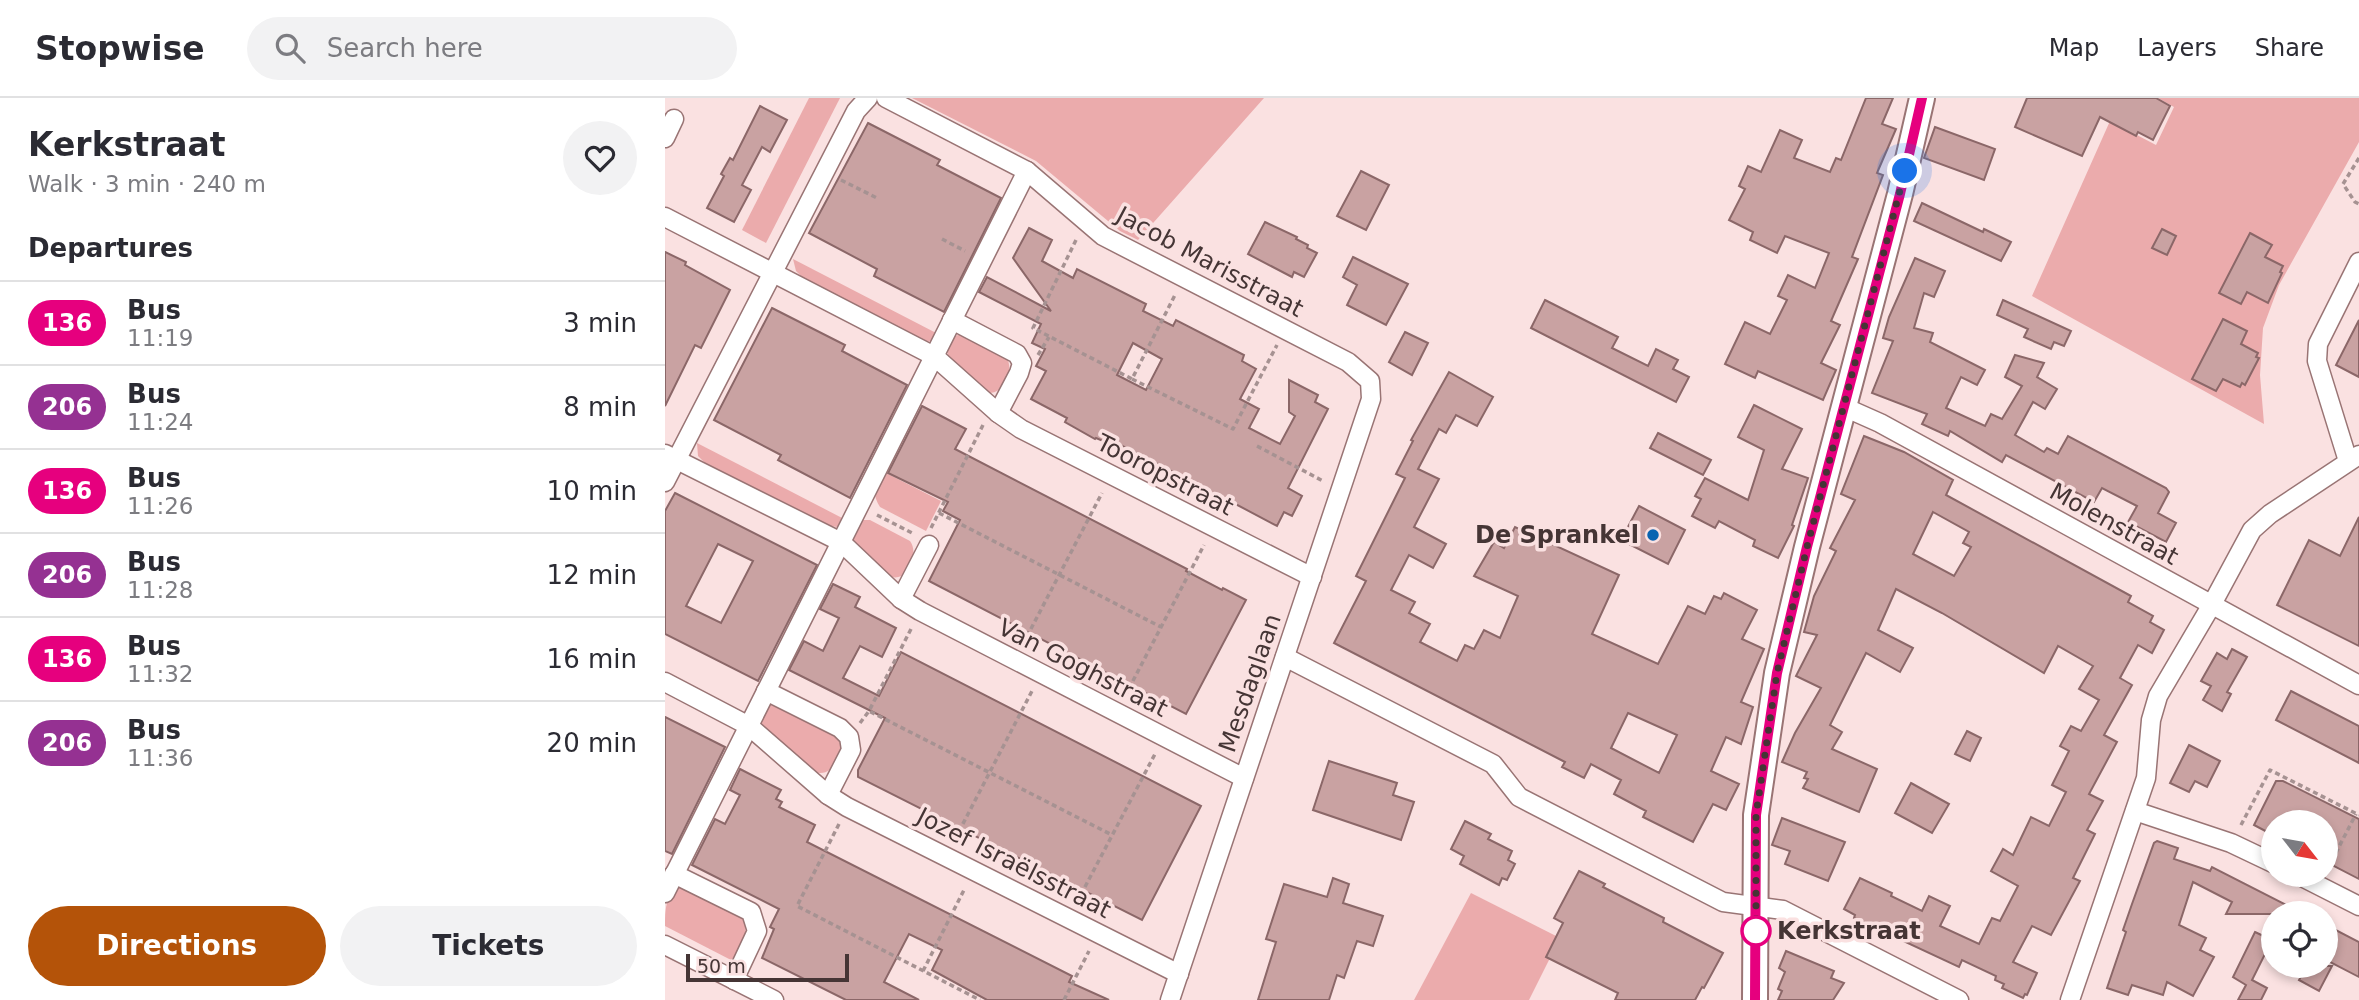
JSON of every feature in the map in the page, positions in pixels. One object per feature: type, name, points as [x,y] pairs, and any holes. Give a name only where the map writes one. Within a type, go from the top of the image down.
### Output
[{"type":"street","points":[[665,482],[671,457],[773,274],[856,111],[868,98]]},
{"type":"street","name":"Jacob Marisstraat","points":[[886,98],[1027,171],[1103,236],[1348,362],[1370,381]]},
{"type":"street","points":[[1755,1000],[1756,815],[1777,673],[1807,547],[1900,194],[1921,98]]},
{"type":"street","points":[[665,138],[674,119]]},
{"type":"street","points":[[734,980],[757,931],[751,912],[668,885],[1027,171]]},
{"type":"street","name":"Tooropstraat","points":[[665,217],[934,356],[998,413],[1021,429],[1312,577]]},
{"type":"street","points":[[2070,1000],[2146,778],[2151,720],[2158,696],[2252,530],[2270,514],[2354,458],[2317,361],[2318,344],[2359,262]]},
{"type":"street","points":[[953,320],[1017,354],[1022,363],[998,413]]},
{"type":"street","name":"Mesdaglaan","points":[[1170,1000],[1371,399],[1370,381]]},
{"type":"street","name":"Molenstraat","points":[[1844,407],[1879,423],[2359,685]]},
{"type":"street","name":"Van Goghstraat","points":[[671,457],[841,542],[901,599],[920,611],[1244,778]]},
{"type":"street","points":[[901,599],[929,545]]},
{"type":"street","points":[[1285,657],[1493,764],[1519,797],[1723,902],[1783,910],[1959,1000]]},
{"type":"street","name":"Jozef Israëlsstraat","points":[[665,682],[749,726],[828,795],[847,807],[1179,974]]},
{"type":"street","points":[[766,691],[840,728],[849,737],[851,750],[828,795]]},
{"type":"street","points":[[2135,811],[2231,843],[2261,857]]},
{"type":"street","points":[[2322,887],[2359,906]]},
{"type":"street","points":[[665,945],[774,1000]]},
{"type":"path","points":[[2359,158],[2343,184],[2359,204]]},
{"type":"path","points":[[826,172],[877,198]]},
{"type":"path","points":[[1085,221],[1033,328],[1233,429],[1285,330]]},
{"type":"path","points":[[942,239],[982,260]]},
{"type":"path","points":[[1132,379],[1184,278]]},
{"type":"path","points":[[865,495],[870,498],[873,513],[929,545],[931,528],[986,419],[998,413]]},
{"type":"path","points":[[1257,446],[1342,488]]},
{"type":"path","points":[[1014,660],[1112,475]]},
{"type":"path","points":[[939,513],[1161,627]]},
{"type":"path","points":[[1116,712],[1213,527]]},
{"type":"path","points":[[920,611],[869,711],[1112,835]]},
{"type":"path","points":[[946,857],[1041,673]]},
{"type":"path","points":[[1068,918],[1164,737]]},
{"type":"path","points":[[2231,843],[2270,770],[2358,815],[2338,851]]},
{"type":"path","points":[[847,807],[797,906],[980,1000]]},
{"type":"path","points":[[923,971],[974,871]]},
{"type":"path","points":[[1064,1000],[1098,933]]},
{"type":"shaded area","points":[[809,98],[840,98],[766,243],[742,230]]},
{"type":"shaded area","points":[[912,98],[1264,98],[1138,240],[1120,231],[1036,161]]},
{"type":"shaded area","points":[[2158,98],[2359,98],[2359,142],[2279,285],[2263,328],[2260,375],[2264,424],[2032,296],[2110,121],[2156,145],[2174,107]]},
{"type":"shaded area","points":[[793,259],[940,335],[933,341],[924,342],[805,280],[796,271]]},
{"type":"shaded area","points":[[963,334],[1007,358],[1008,376],[999,390],[987,393],[949,359],[946,346],[954,336]]},
{"type":"shaded area","points":[[697,443],[846,520],[837,527],[825,525],[707,465],[698,456]]},
{"type":"shaded area","points":[[886,473],[941,501],[926,531],[880,507],[875,497],[875,488]]},
{"type":"shaded area","points":[[862,520],[870,520],[910,541],[914,552],[913,559],[904,575],[888,575],[855,544],[852,538],[856,525]]},
{"type":"shaded area","points":[[772,704],[833,732],[841,742],[841,747],[829,770],[814,772],[763,726],[760,722],[768,706]]},
{"type":"shaded area","points":[[680,887],[685,887],[743,918],[746,929],[744,940],[731,960],[665,926],[669,898]]},
{"type":"shaded area","points":[[1471,893],[1560,938],[1529,1000],[1414,1000]]},
{"type":"building","points":[[1866,98],[1893,98],[1882,124],[1896,129],[1877,173],[1883,175],[1852,257],[1858,259],[1831,321],[1840,325],[1821,363],[1836,370],[1823,400],[1758,371],[1755,378],[1725,364],[1745,322],[1770,334],[1787,300],[1778,296],[1788,275],[1815,288],[1829,253],[1785,236],[1777,253],[1750,240],[1753,232],[1729,220],[1745,189],[1739,186],[1748,166],[1761,172],[1780,130],[1802,140],[1794,158],[1830,172],[1836,158],[1841,160]]},
{"type":"building","points":[[2027,98],[2156,98],[2170,106],[2153,140],[2138,132],[2136,136],[2100,117],[2082,156],[2015,127]]},
{"type":"building","points":[[760,106],[787,120],[770,152],[762,147],[742,185],[751,190],[734,222],[707,208],[724,176],[721,174],[730,158],[733,160]]},
{"type":"building","points":[[868,123],[940,160],[937,165],[1001,198],[944,312],[874,276],[877,269],[809,233]]},
{"type":"building","points":[[1935,127],[1995,149],[1984,180],[1924,158]]},
{"type":"building","points":[[1361,171],[1389,185],[1366,230],[1337,216]]},
{"type":"building","points":[[1922,203],[2011,242],[2001,261],[1914,221]]},
{"type":"building","points":[[1265,222],[1297,237],[1296,239],[1308,245],[1307,248],[1317,253],[1304,277],[1294,272],[1292,277],[1248,254]]},
{"type":"building","points":[[1029,228],[1052,240],[1042,261],[1073,278],[1077,269],[1146,304],[1143,311],[1173,326],[1176,320],[1244,355],[1242,361],[1256,369],[1240,399],[1259,409],[1249,428],[1280,444],[1295,416],[1289,412],[1289,380],[1318,395],[1315,402],[1328,409],[1288,488],[1302,496],[1292,516],[1284,512],[1277,526],[1226,499],[1224,504],[1187,485],[1189,480],[1105,437],[1103,441],[1095,439],[1065,422],[1067,418],[1031,399],[1046,371],[1036,366],[1045,349],[1032,343],[1041,324],[979,292],[987,277],[1051,311],[1013,258]],"holes":[[[1133,343],[1162,359],[1146,390],[1117,375]]]},
{"type":"building","points":[[2162,229],[2176,236],[2167,255],[2152,248]]},
{"type":"building","points":[[2250,233],[2272,245],[2265,257],[2283,266],[2268,303],[2247,292],[2241,304],[2219,293]]},
{"type":"building","points":[[665,252],[730,290],[701,348],[695,345],[665,406]]},
{"type":"building","points":[[1353,257],[1408,284],[1386,325],[1347,305],[1357,285],[1343,277]]},
{"type":"building","points":[[1915,258],[1945,271],[1934,297],[1924,293],[1914,328],[1933,333],[1930,342],[1985,370],[1977,385],[1961,377],[1946,408],[1985,426],[1991,414],[2002,419],[2022,386],[2005,377],[2015,355],[2044,363],[2037,377],[2057,389],[2045,409],[2033,402],[2015,435],[2044,452],[2047,448],[2058,454],[2068,436],[2166,488],[2169,492],[2158,513],[2176,523],[2166,542],[2128,522],[2137,506],[2102,488],[2094,502],[2006,455],[2002,462],[1950,431],[1948,436],[1922,424],[1927,414],[1872,393],[1893,341],[1883,338],[1889,317]]},
{"type":"building","points":[[1545,300],[1618,337],[1612,348],[1648,366],[1656,349],[1678,360],[1673,369],[1689,377],[1676,402],[1531,328]]},
{"type":"building","points":[[2003,300],[2071,331],[2064,346],[2054,342],[2051,349],[2024,337],[2028,329],[1997,315]]},
{"type":"building","points":[[772,308],[845,345],[842,351],[907,385],[850,498],[778,460],[781,455],[714,420]]},
{"type":"building","points":[[2223,319],[2247,331],[2241,344],[2258,353],[2256,357],[2259,358],[2245,385],[2242,383],[2240,387],[2223,379],[2216,391],[2192,379]]},
{"type":"building","points":[[2359,320],[2359,377],[2336,365]]},
{"type":"building","points":[[1405,332],[1428,343],[1412,375],[1389,362]]},
{"type":"building","points":[[1449,372],[1493,397],[1477,426],[1456,415],[1446,433],[1439,429],[1418,469],[1439,479],[1414,527],[1446,544],[1433,568],[1409,555],[1391,590],[1415,602],[1409,613],[1430,624],[1420,642],[1457,661],[1465,645],[1474,649],[1484,630],[1500,638],[1518,596],[1474,576],[1494,542],[1504,548],[1515,527],[1619,575],[1592,634],[1658,664],[1688,606],[1705,614],[1714,596],[1721,599],[1724,593],[1757,610],[1742,639],[1764,649],[1741,702],[1753,707],[1741,744],[1726,737],[1711,771],[1739,784],[1726,810],[1713,804],[1693,842],[1643,817],[1646,811],[1614,794],[1621,780],[1591,764],[1584,778],[1562,767],[1565,762],[1334,643],[1366,581],[1356,576],[1405,478],[1396,474],[1413,441],[1411,440]],"holes":[[[1628,713],[1677,735],[1659,773],[1611,748]]]},
{"type":"building","points":[[1754,405],[1802,429],[1782,469],[1808,478],[1792,525],[1794,526],[1778,558],[1753,546],[1755,540],[1719,521],[1715,528],[1692,516],[1701,499],[1695,496],[1705,478],[1748,500],[1764,450],[1738,437]]},
{"type":"building","points":[[922,406],[966,429],[955,449],[1187,569],[1186,571],[1222,590],[1223,588],[1246,600],[1186,714],[929,581],[960,520],[943,511],[948,502],[888,473]]},
{"type":"building","points":[[1658,433],[1711,460],[1703,475],[1650,448]]},
{"type":"building","points":[[1864,436],[1904,452],[1953,480],[1946,495],[2131,596],[2128,602],[2153,616],[2150,622],[2164,630],[2152,653],[2138,645],[2120,678],[2132,685],[2104,735],[2117,742],[2089,794],[2103,801],[2087,830],[2095,834],[2073,878],[2080,881],[2051,935],[2032,926],[2013,962],[2037,973],[2023,998],[2002,988],[2004,984],[1995,980],[1996,976],[1962,960],[1959,967],[1854,918],[1855,915],[1844,909],[1860,878],[1922,911],[1929,896],[1950,906],[1940,926],[1979,944],[1992,918],[2000,921],[2018,886],[1991,871],[2003,849],[2013,855],[2031,817],[2049,826],[2066,792],[2052,785],[2069,751],[2060,746],[2071,726],[2081,731],[2099,700],[2079,689],[2093,666],[2058,646],[2044,673],[1896,589],[1878,630],[1913,648],[1900,672],[1866,653],[1830,725],[1842,732],[1832,749],[1877,769],[1859,812],[1803,788],[1808,779],[1804,778],[1807,772],[1782,762],[1821,688],[1796,676],[1817,635],[1804,632],[1814,596],[1836,551],[1830,548],[1855,500],[1841,494]],"holes":[[[1933,512],[1969,532],[1963,543],[1971,547],[1954,576],[1913,554]]]},
{"type":"building","points":[[675,493],[817,565],[758,681],[665,634],[665,511]],"holes":[[[718,544],[753,561],[721,623],[686,606]]]},
{"type":"building","name":"De Sprankel","points":[[1639,506],[1685,530],[1668,564],[1621,540]]},
{"type":"building","points":[[2359,517],[2359,646],[2277,605],[2309,540],[2340,556]]},
{"type":"building","points":[[833,584],[860,597],[855,607],[896,628],[882,657],[860,646],[843,678],[879,696],[901,652],[1201,806],[1142,920],[858,777],[858,770],[885,718],[789,670],[804,641],[823,651],[839,618],[820,609]]},
{"type":"building","points":[[2232,649],[2247,657],[2227,692],[2231,694],[2222,711],[2203,700],[2211,686],[2201,681],[2217,653],[2227,659]]},
{"type":"building","points":[[2291,691],[2359,726],[2359,763],[2276,720]]},
{"type":"building","points":[[665,717],[725,747],[672,854],[665,851]]},
{"type":"building","points":[[1967,731],[1981,738],[1970,761],[1955,754]]},
{"type":"building","points":[[2189,745],[2220,761],[2207,787],[2195,781],[2189,792],[2170,783]]},
{"type":"building","points":[[1329,761],[1397,783],[1393,795],[1414,802],[1401,840],[1313,810]]},
{"type":"building","points":[[740,769],[781,790],[776,799],[782,802],[779,807],[815,825],[807,842],[1072,976],[1069,982],[1109,1000],[987,1000],[932,970],[942,950],[909,934],[884,982],[919,1000],[846,1000],[762,958],[774,929],[770,927],[779,909],[692,865],[715,819],[725,824],[740,795],[730,790]]},
{"type":"building","points":[[2276,781],[2283,781],[2359,819],[2359,879],[2338,868],[2338,810],[2262,810]]},
{"type":"building","points":[[1911,783],[1949,804],[1932,833],[1895,813]]},
{"type":"building","points":[[2261,811],[2261,829],[2254,825]]},
{"type":"building","points":[[1782,818],[1845,842],[1828,881],[1785,864],[1790,851],[1772,845]]},
{"type":"building","points":[[1465,821],[1491,834],[1488,839],[1512,851],[1508,860],[1515,864],[1507,880],[1502,878],[1499,885],[1460,864],[1464,856],[1451,849]]},
{"type":"building","points":[[2157,841],[2178,848],[2174,859],[2210,871],[2212,867],[2279,901],[2261,901],[2261,914],[2226,914],[2232,902],[2193,882],[2179,925],[2206,938],[2200,950],[2214,957],[2193,996],[2167,982],[2163,995],[2132,985],[2128,995],[2107,988],[2126,932],[2123,930]]},
{"type":"building","points":[[1579,871],[1605,884],[1603,887],[1664,918],[1663,922],[1723,953],[1695,1000],[1615,1000],[1618,993],[1546,957],[1563,923],[1554,918]]},
{"type":"building","points":[[1333,878],[1349,884],[1343,903],[1383,916],[1373,946],[1357,941],[1344,978],[1337,975],[1329,1000],[1258,1000],[1276,942],[1266,939],[1284,884],[1327,897]]},
{"type":"building","points":[[2338,931],[2359,942],[2359,977],[2338,966]]},
{"type":"building","points":[[2255,932],[2261,935],[2261,962],[2252,980],[2267,988],[2261,1000],[2238,1000],[2246,985],[2233,977]]},
{"type":"building","points":[[1786,951],[1834,971],[1831,978],[1844,983],[1833,1000],[1778,1000],[1782,991],[1778,989],[1785,972],[1779,968]]},
{"type":"building","points":[[2300,978],[2326,978],[2319,991],[2299,980]]},
{"type":"bus line","name":"136","points":[[1755,1000],[1756,815],[1777,673],[1807,547],[1900,194],[1922,98]]},
{"type":"place","name":"De Sprankel","points":[[1653,535]]},
{"type":"place","name":"Kerkstraat","points":[[1756,931]]},
{"type":"route","points":[[1756,931],[1756,815],[1777,673],[1905,171]]}]
